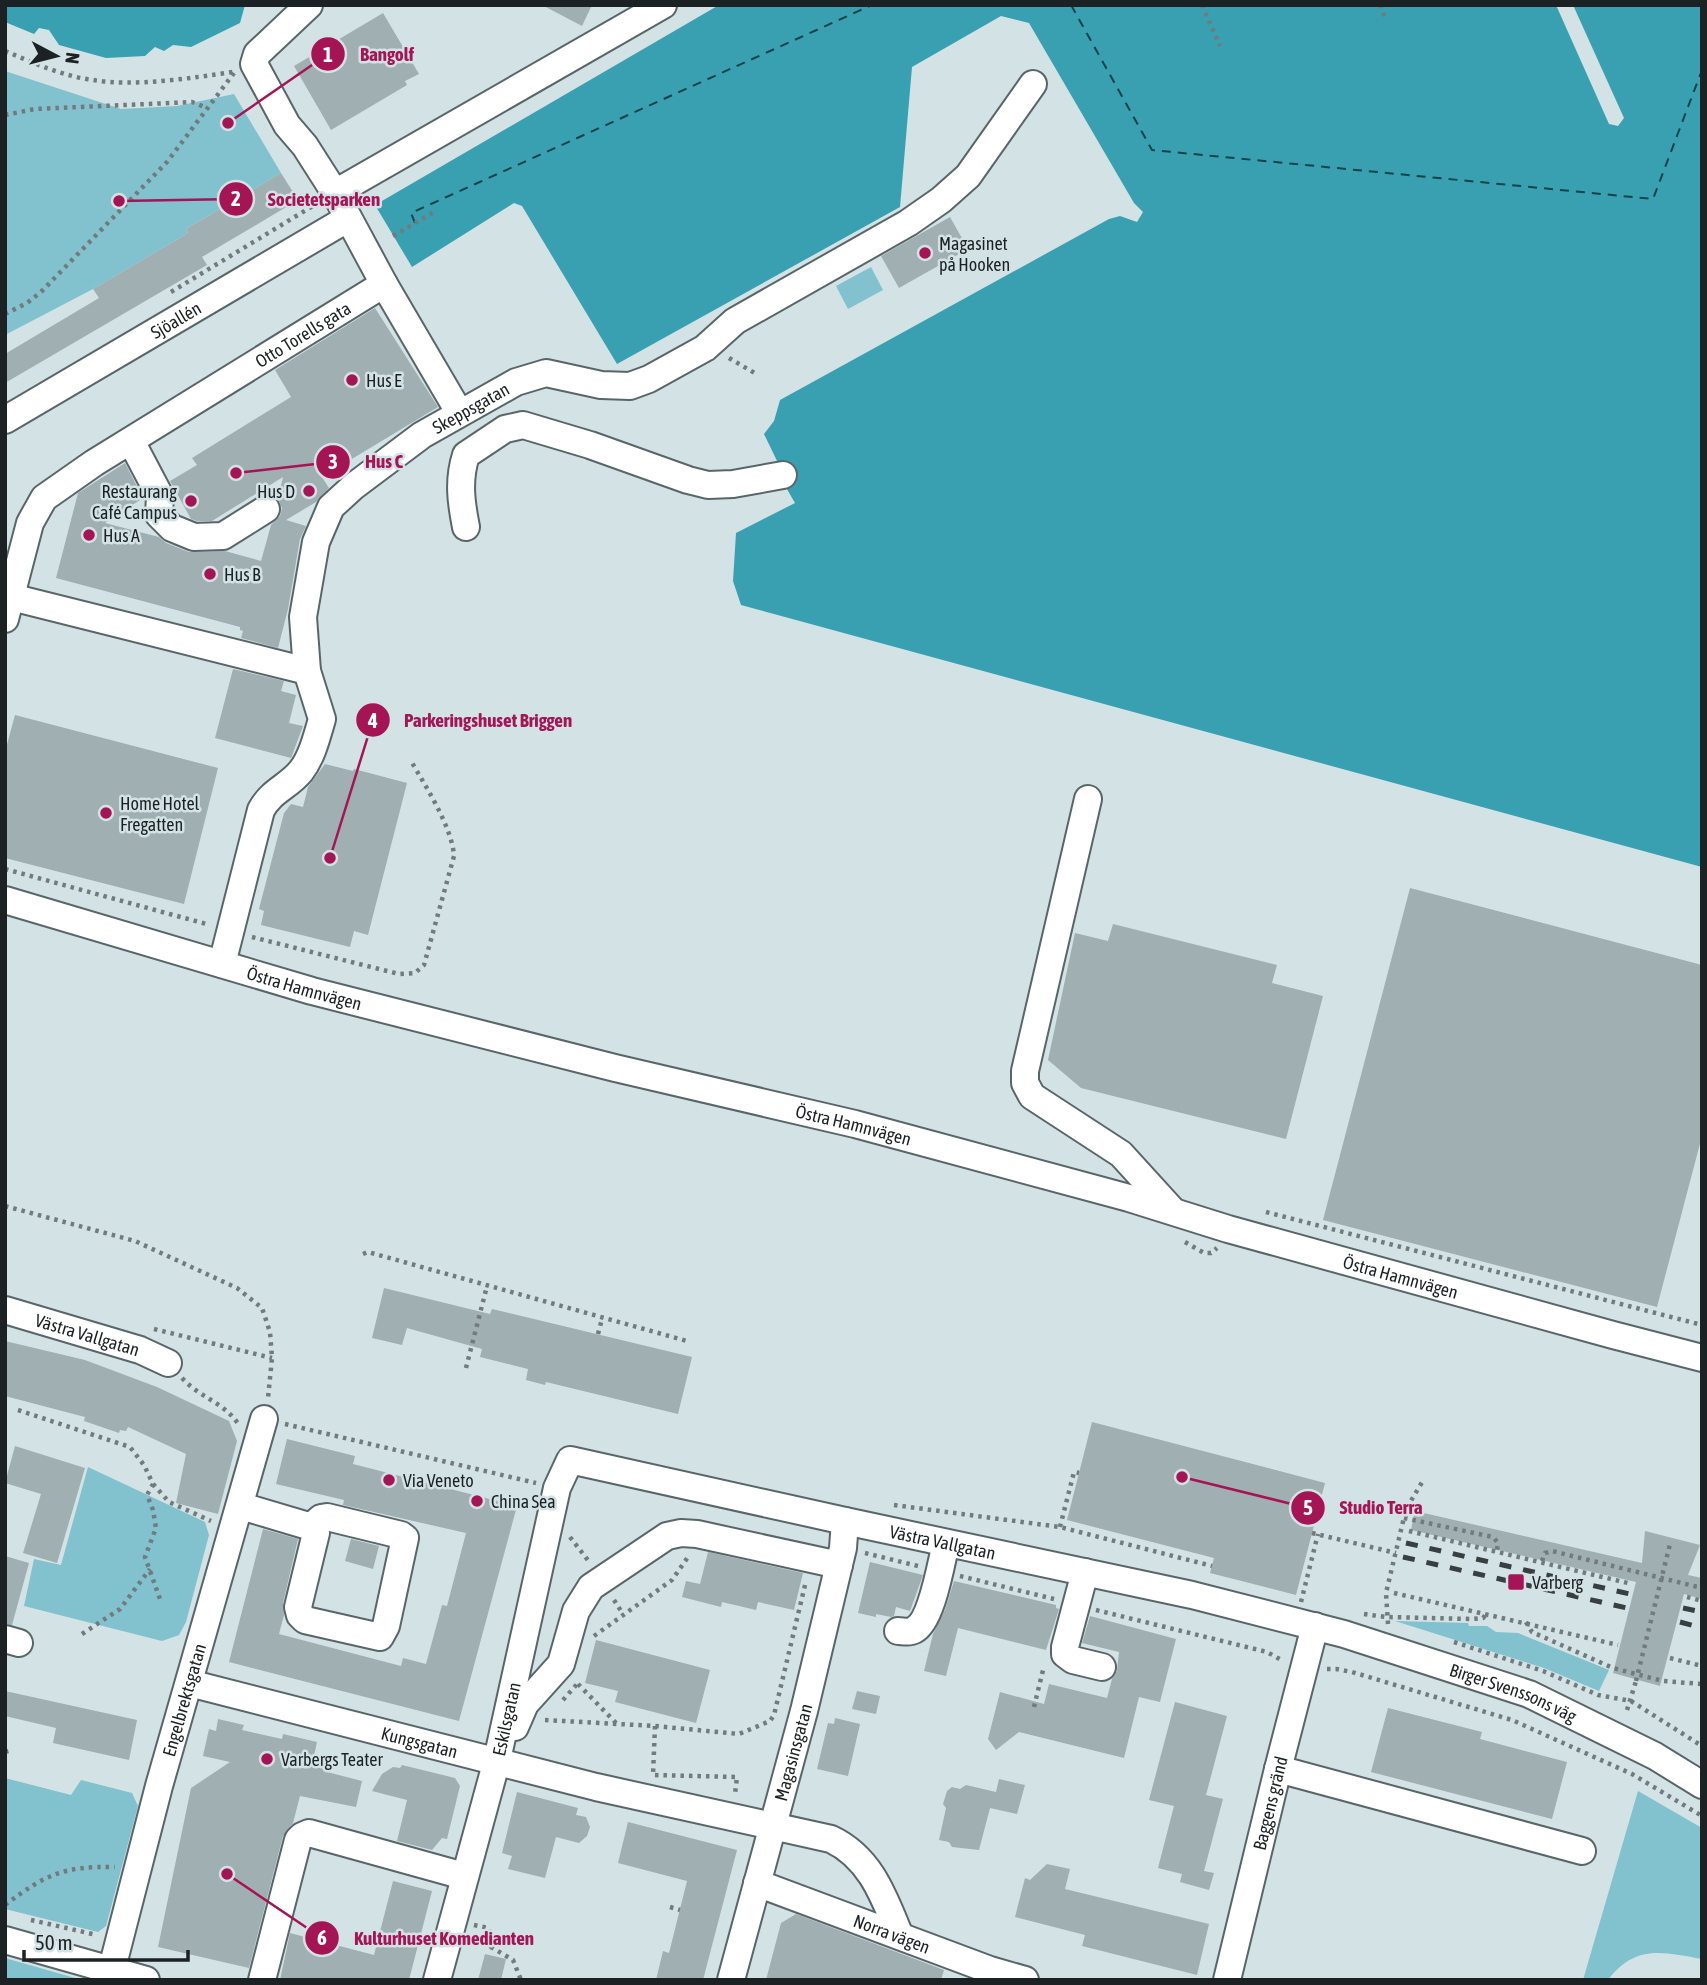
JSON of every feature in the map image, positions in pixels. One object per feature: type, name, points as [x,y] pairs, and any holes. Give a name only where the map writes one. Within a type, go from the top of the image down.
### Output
[{"type":"street","points":[[309,5],[244,68],[304,146],[335,193],[347,219],[459,412]]},
{"type":"street","points":[[335,193],[663,5]]},
{"type":"street","name":"Skeppsgatan","points":[[222,964],[261,810],[276,790],[301,771],[322,719],[307,671],[303,617],[316,541],[331,507],[354,486],[422,435],[516,382],[545,373],[601,385],[630,386],[649,379],[705,348],[734,321],[908,223],[941,200],[968,176],[1033,84]]},
{"type":"street","name":"Sjöallén","points":[[5,420],[347,219]]},
{"type":"street","name":"Otto Torells gata","points":[[8,608],[30,523],[44,498],[384,284]]},
{"type":"street","points":[[466,527],[460,474],[466,454],[505,429],[523,425],[708,485],[733,484],[783,475]]},
{"type":"street","points":[[131,441],[160,496],[159,515],[172,528],[194,537],[223,536],[266,509]]},
{"type":"street","points":[[8,608],[307,671]]},
{"type":"street","points":[[1088,799],[1024,1083],[1032,1096],[1121,1154],[1174,1212]]},
{"type":"street","name":"Östra Hamnvägen","points":[[5,900],[312,991],[615,1068],[855,1124],[1547,1317],[1702,1357]]},
{"type":"street","name":"Västra Vallgatan","points":[[5,1310],[140,1350],[169,1363]]},
{"type":"street","name":"Engelbrektsgatan","points":[[110,1975],[264,1419]]},
{"type":"street","name":"Västra Vallgatan","points":[[570,1460],[1192,1595],[1315,1626]]},
{"type":"street","name":"Eskilsgatan","points":[[437,1980],[464,1876],[501,1761],[557,1488],[570,1460]]},
{"type":"street","points":[[240,1506],[312,1526],[316,1532],[299,1607],[300,1615],[305,1620],[380,1637],[387,1626],[405,1538],[327,1517],[320,1518],[312,1526]]},
{"type":"street","name":"Magasinsgatan","points":[[731,1980],[774,1826],[839,1565],[857,1524]]},
{"type":"street","points":[[501,1761],[525,1704],[561,1664],[576,1611],[584,1595],[591,1587],[667,1536],[697,1534],[839,1565]]},
{"type":"street","points":[[898,1631],[910,1632],[926,1618],[946,1543]]},
{"type":"street","points":[[1085,1572],[1065,1647],[1066,1654],[1073,1660],[1102,1667]]},
{"type":"street","name":"Baggens gränd","points":[[1227,1980],[1315,1626]]},
{"type":"street","name":"Birger Svenssons väg","points":[[1315,1626],[1529,1693],[1655,1756],[1702,1785]]},
{"type":"street","name":"Kungsgatan","points":[[189,1683],[596,1787],[831,1839],[854,1853],[869,1870],[880,1887],[900,1936]]},
{"type":"street","points":[[1278,1769],[1582,1851]]},
{"type":"street","points":[[262,1980],[298,1840],[302,1836],[309,1833],[464,1876]]},
{"type":"street","name":"Norra vägen","points":[[757,1884],[990,1970],[1025,1980]]},
{"type":"street","points":[[12,1929],[110,1975],[146,1980]]},
{"type":"path","points":[[1202,5],[1220,46]]},
{"type":"path","points":[[1380,5],[1386,20]]},
{"type":"path","points":[[5,51],[49,69],[94,81],[177,80],[244,68]]},
{"type":"path","points":[[5,314],[41,292],[133,199],[167,162],[207,108],[244,68]]},
{"type":"path","points":[[5,115],[36,109],[192,102],[207,108]]},
{"type":"path","points":[[394,236],[434,212]]},
{"type":"path","points":[[705,348],[743,364],[758,375]]},
{"type":"path","points":[[5,869],[399,974],[415,973],[424,965],[454,856],[454,846],[411,761]]},
{"type":"path","points":[[5,1206],[135,1241],[237,1289],[262,1308],[270,1332],[272,1359],[264,1419]]},
{"type":"path","points":[[363,1254],[368,1252],[687,1341]]},
{"type":"path","points":[[466,1368],[487,1286]]},
{"type":"path","points":[[598,1334],[602,1319]]},
{"type":"path","points":[[169,1363],[189,1386],[231,1412],[244,1430],[264,1419],[557,1488]]},
{"type":"path","points":[[18,1410],[130,1447],[145,1465],[153,1484],[169,1502],[212,1522]]},
{"type":"path","points":[[1060,1527],[1074,1472],[1079,1474]]},
{"type":"path","points":[[1386,1617],[1386,1593],[1406,1509],[1424,1479]]},
{"type":"path","points":[[153,1484],[147,1495],[156,1528],[145,1557],[160,1599]]},
{"type":"path","points":[[887,1504],[1060,1527],[1212,1566]]},
{"type":"path","points":[[1404,1518],[1489,1536],[1496,1539],[1497,1550]]},
{"type":"path","points":[[857,1524],[864,1553]]},
{"type":"path","points":[[1409,1531],[1632,1584]]},
{"type":"path","points":[[1301,1603],[1315,1533],[1396,1553]]},
{"type":"path","points":[[1627,1710],[1670,1544]]},
{"type":"path","points":[[589,1641],[614,1620],[673,1580],[695,1549]]},
{"type":"path","points":[[1542,1561],[1548,1551],[1558,1552],[1702,1588]]},
{"type":"path","points":[[82,1634],[120,1609],[150,1569]]},
{"type":"path","points":[[545,1720],[739,1734],[770,1721],[800,1609],[806,1571]]},
{"type":"path","points":[[1394,1593],[1618,1645]]},
{"type":"path","points":[[1688,1597],[1702,1601]]},
{"type":"path","points":[[1393,1617],[1472,1619],[1483,1618],[1487,1613]]},
{"type":"path","points":[[1526,1622],[1528,1629],[1611,1667],[1663,1681],[1702,1684]]},
{"type":"path","points":[[1670,1658],[1702,1666]]},
{"type":"path","points":[[555,1708],[573,1692],[580,1674]]},
{"type":"path","points":[[1034,1707],[1042,1675]]},
{"type":"path","points":[[578,1684],[618,1725]]},
{"type":"path","points":[[655,1726],[653,1774],[737,1777],[733,1818]]},
{"type":"path","points":[[5,1905],[34,1883],[63,1870],[89,1867],[137,1871]]},
{"type":"path","points":[[670,1907],[680,1910]]},
{"type":"path","points":[[452,1920],[489,1928],[491,1947],[513,1960],[521,1980]]},
{"type":"path","points":[[12,1929],[119,1939]]},
{"type":"shaded area","points":[[5,5],[245,5],[240,23],[191,47],[173,45],[164,51],[155,47],[145,56],[106,58],[59,45],[49,30],[39,28],[34,34],[5,22]]},
{"type":"shaded area","points":[[719,5],[1556,5],[1609,124],[1618,126],[1624,118],[1573,5],[1702,5],[1702,867],[741,605],[733,581],[736,533],[795,503],[784,484],[779,465],[764,434],[774,421],[780,400],[1109,219],[1120,216],[1137,222],[1143,212],[1134,203],[1029,23],[1001,16],[912,67],[900,207],[617,364],[522,206],[514,203],[412,267],[375,205]]},
{"type":"shaded area","points":[[5,71],[121,109],[177,106],[234,94],[281,173],[186,229],[188,233],[93,289],[5,335]]},
{"type":"shaded area","points":[[871,267],[883,290],[848,309],[836,286]]},
{"type":"shaded area","points":[[88,1467],[205,1522],[209,1535],[186,1622],[179,1635],[162,1641],[24,1606],[34,1559],[61,1565]]},
{"type":"shaded area","points":[[1395,1621],[1468,1623],[1469,1626],[1487,1626],[1496,1632],[1518,1633],[1609,1670],[1599,1691],[1544,1668]]},
{"type":"shaded area","points":[[5,1778],[71,1795],[81,1780],[132,1793],[138,1806],[106,1926],[98,1932],[5,1909]]},
{"type":"shaded area","points":[[1638,1791],[1702,1828],[1702,1959],[1651,1953],[1629,1961],[1618,1968],[1608,1980],[1583,1980]]},
{"type":"shaded area","points":[[5,1958],[82,1980],[5,1980]]},
{"type":"building","points":[[542,5],[592,5],[582,26]]},
{"type":"building","points":[[383,13],[419,74],[405,81],[407,85],[331,130],[294,66]]},
{"type":"building","points":[[281,173],[298,200],[202,257],[207,265],[5,383],[5,354],[99,298],[93,289],[188,233],[186,229]]},
{"type":"building","name":"Magasinet på Hooken","points":[[950,217],[968,249],[899,288],[881,256]]},
{"type":"building","points":[[375,308],[438,407],[322,477],[329,488],[316,502],[286,520],[306,526],[300,539],[278,648],[241,638],[243,631],[240,627],[56,578],[78,493],[125,463],[143,498],[105,523],[159,537],[166,543],[189,552],[225,551],[261,561],[271,525],[280,516],[282,508],[278,499],[283,477],[212,521],[191,519],[170,481],[197,465],[192,458],[291,397],[275,370]]},
{"type":"building","points":[[233,669],[284,681],[281,691],[296,695],[289,723],[303,726],[291,758],[215,738]]},
{"type":"building","name":"Home Hotel Fregatten","points":[[15,715],[218,768],[184,904],[5,858],[5,752]]},
{"type":"building","points":[[325,764],[407,783],[368,935],[354,931],[350,947],[261,925],[264,911],[259,909],[284,813],[291,804],[303,807],[308,787]]},
{"type":"building","points":[[1410,888],[1702,965],[1702,1136],[1657,1307],[1323,1220]]},
{"type":"building","points":[[1113,924],[1277,965],[1272,983],[1323,996],[1286,1139],[1081,1088],[1048,1060],[1075,933],[1108,941]]},
{"type":"building","points":[[384,1288],[490,1314],[492,1309],[692,1357],[678,1414],[546,1382],[545,1385],[526,1380],[528,1369],[480,1357],[482,1349],[407,1328],[402,1345],[372,1338]]},
{"type":"building","points":[[5,1341],[85,1360],[157,1387],[229,1421],[237,1441],[218,1514],[176,1503],[186,1454],[128,1427],[126,1431],[120,1430],[119,1433],[84,1421],[85,1417],[5,1396]]},
{"type":"building","points":[[1092,1422],[1325,1483],[1296,1595],[1210,1573],[1214,1558],[1067,1520]]},
{"type":"building","points":[[287,1439],[355,1456],[353,1464],[517,1506],[459,1721],[229,1662],[263,1529],[298,1539],[283,1603],[284,1615],[279,1634],[401,1666],[403,1658],[426,1664],[442,1605],[447,1606],[466,1533],[343,1505],[344,1500],[276,1484]]},
{"type":"building","points":[[15,1446],[85,1468],[57,1563],[23,1553],[41,1494],[5,1483]]},
{"type":"building","points":[[1415,1511],[1642,1563],[1645,1531],[1700,1545],[1688,1575],[1702,1578],[1702,1599],[1684,1594],[1660,1686],[1613,1673],[1636,1582],[1411,1530]]},
{"type":"building","points":[[351,1539],[379,1546],[373,1569],[345,1561]]},
{"type":"building","points":[[708,1552],[803,1573],[794,1610],[758,1602],[756,1610],[722,1602],[721,1607],[682,1597],[686,1581],[700,1584]]},
{"type":"building","points":[[5,1556],[29,1563],[12,1625],[5,1624]]},
{"type":"building","points":[[870,1562],[923,1575],[910,1611],[896,1607],[894,1616],[891,1617],[858,1613]]},
{"type":"building","points":[[954,1581],[1056,1605],[1059,1609],[1046,1650],[958,1628],[946,1676],[924,1671],[933,1634],[945,1610]]},
{"type":"building","points":[[1090,1616],[1176,1639],[1160,1702],[1139,1697],[1124,1758],[1019,1732],[996,1750],[988,1739],[1000,1692],[1044,1704],[1049,1684],[1107,1698],[1117,1671],[1119,1652],[1082,1643]]},
{"type":"building","points":[[596,1640],[710,1670],[696,1723],[615,1702],[618,1691],[585,1683]]},
{"type":"building","points":[[5,1691],[137,1720],[129,1760],[53,1743],[56,1728],[5,1716]]},
{"type":"building","points":[[857,1691],[880,1696],[876,1714],[852,1709]]},
{"type":"building","points":[[1175,1702],[1227,1716],[1206,1795],[1223,1799],[1204,1871],[1214,1873],[1209,1890],[1180,1882],[1182,1874],[1158,1868],[1174,1806],[1149,1800]]},
{"type":"building","points":[[1388,1708],[1482,1732],[1480,1739],[1567,1762],[1552,1819],[1371,1772]]},
{"type":"building","points":[[835,1718],[860,1724],[848,1776],[817,1769],[828,1723],[834,1724]]},
{"type":"building","points":[[218,1719],[244,1725],[242,1730],[282,1739],[283,1734],[317,1742],[314,1756],[330,1760],[327,1772],[362,1781],[356,1807],[300,1796],[293,1823],[283,1836],[249,1968],[158,1947],[191,1788],[230,1762],[203,1756],[209,1729],[216,1731]]},
{"type":"building","points":[[402,1765],[455,1778],[460,1786],[447,1839],[442,1838],[432,1850],[397,1841],[407,1800],[372,1791],[382,1774]]},
{"type":"building","points":[[999,1779],[1025,1785],[1017,1814],[990,1808],[979,1850],[952,1847],[949,1842],[939,1840],[947,1791],[952,1787],[960,1789],[966,1785],[996,1792]]},
{"type":"building","points":[[517,1792],[578,1808],[576,1815],[586,1817],[590,1827],[587,1836],[579,1843],[556,1837],[545,1878],[508,1869],[512,1856],[502,1853]]},
{"type":"building","points":[[628,1822],[737,1850],[703,1980],[656,1980],[663,1951],[669,1953],[687,1881],[618,1863]]},
{"type":"building","points":[[1047,1864],[1070,1869],[1065,1889],[1209,1924],[1197,1975],[1082,1946],[1085,1935],[1015,1917],[1025,1878],[1030,1880]]},
{"type":"building","points":[[393,1881],[432,1891],[409,1980],[280,1980],[290,1933],[374,1955]]},
{"type":"building","points":[[796,1914],[944,1970],[941,1980],[766,1980],[781,1923]]},
{"type":"building","points":[[485,1954],[506,1959],[501,1980],[478,1980]]},
{"type":"ferry route","points":[[415,223],[411,213],[872,5]]},
{"type":"ferry route","points":[[1071,5],[1152,150],[1653,199],[1702,70]]},
{"type":"railway","points":[[1406,1543],[1630,1594]]},
{"type":"railway","points":[[1403,1557],[1627,1608]]},
{"type":"railway","points":[[1683,1608],[1702,1612]]},
{"type":"railway","points":[[1680,1622],[1702,1628]]},
{"type":"place","name":"Bangolf","points":[[228,123]]},
{"type":"place","name":"Societetsparken","points":[[119,201]]},
{"type":"place","name":"Magasinet på Hooken","points":[[925,253]]},
{"type":"place","name":"Hus E","points":[[352,380]]},
{"type":"place","name":"Hus C","points":[[236,473]]},
{"type":"place","name":"Hus D","points":[[309,491]]},
{"type":"place","name":"Restaurang Café Campus","points":[[191,501]]},
{"type":"place","name":"Hus A","points":[[89,535]]},
{"type":"place","name":"Hus B","points":[[210,574]]},
{"type":"place","name":"Home Hotel Fregatten","points":[[106,813]]},
{"type":"place","name":"Parkeringshuset Briggen","points":[[330,858]]},
{"type":"place","name":"Studio Terra","points":[[1182,1477]]},
{"type":"place","name":"Via Veneto","points":[[389,1480]]},
{"type":"place","name":"China Sea","points":[[477,1501]]},
{"type":"place","name":"Varberg","points":[[1516,1582]]},
{"type":"place","name":"Varbergs Teater","points":[[267,1759]]},
{"type":"place","name":"Kulturhuset Komedianten","points":[[227,1874]]}]
